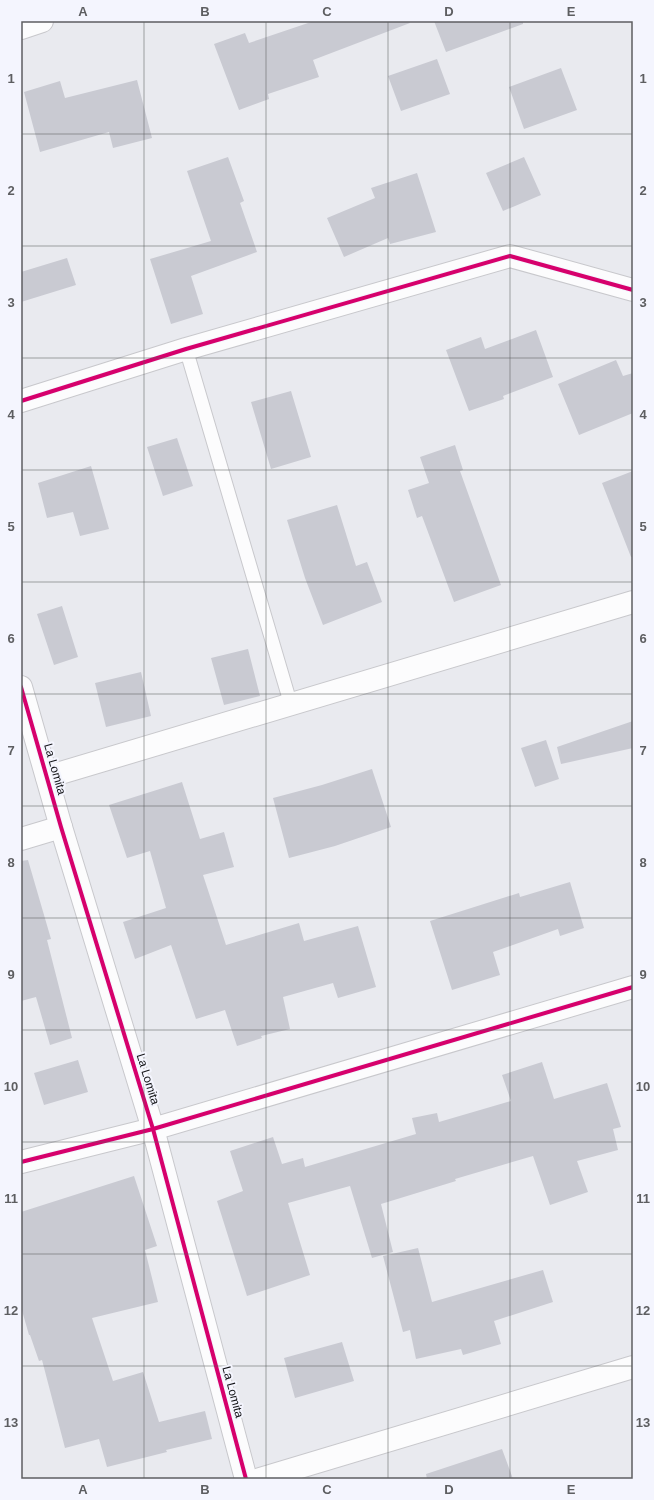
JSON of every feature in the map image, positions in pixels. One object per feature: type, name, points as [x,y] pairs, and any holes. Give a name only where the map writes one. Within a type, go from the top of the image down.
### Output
[{"type":"street","points":[[21,28],[42,21]]},
{"type":"street","points":[[21,401],[186,349],[510,256],[633,290]]},
{"type":"street","points":[[47,777],[633,602]]},
{"type":"street","name":"La Lomita","points":[[21,687],[61,827],[153,1129],[246,1479]]},
{"type":"street","points":[[21,839],[61,827]]},
{"type":"street","points":[[21,1162],[153,1129],[633,987]]},
{"type":"street","points":[[260,1479],[633,1367]]},
{"type":"lane","points":[[186,349],[291,705]]},
{"type":"building","points":[[314,21],[409,21],[410,23],[313,60],[319,77],[268,94],[269,99],[239,110],[214,44],[245,33],[249,43]]},
{"type":"building","points":[[434,21],[523,21],[523,24],[446,52]]},
{"type":"building","points":[[437,59],[450,94],[401,111],[388,76]]},
{"type":"building","points":[[561,68],[577,110],[524,129],[509,87]]},
{"type":"building","points":[[137,80],[152,138],[113,148],[109,132],[40,152],[24,92],[60,81],[65,98]]},
{"type":"building","points":[[228,157],[244,201],[240,203],[257,252],[191,276],[203,314],[171,324],[150,259],[211,241],[187,171]]},
{"type":"building","points":[[524,157],[541,195],[503,211],[486,173]]},
{"type":"building","points":[[417,173],[436,232],[390,244],[388,238],[344,257],[327,218],[375,198],[371,188]]},
{"type":"building","points":[[67,258],[76,285],[21,302],[21,272]]},
{"type":"building","points":[[536,330],[553,377],[503,396],[504,399],[469,411],[446,350],[481,337],[485,349]]},
{"type":"building","points":[[616,360],[623,376],[633,373],[633,413],[579,435],[558,384]]},
{"type":"building","points":[[291,391],[311,457],[271,469],[251,402]]},
{"type":"building","points":[[177,438],[193,486],[163,496],[147,447]]},
{"type":"building","points":[[455,445],[463,470],[460,471],[501,585],[454,602],[422,516],[417,518],[408,490],[429,483],[420,457]]},
{"type":"building","points":[[91,466],[109,529],[80,536],[73,512],[47,518],[38,483]]},
{"type":"building","points":[[633,471],[633,557],[631,557],[602,483]]},
{"type":"building","points":[[337,505],[356,566],[367,562],[382,602],[323,625],[305,578],[287,520]]},
{"type":"building","points":[[62,606],[78,657],[54,665],[37,614]]},
{"type":"building","points":[[248,649],[260,696],[224,705],[211,658]]},
{"type":"building","points":[[141,672],[151,716],[106,727],[95,683]]},
{"type":"building","points":[[633,721],[633,748],[561,764],[557,747]]},
{"type":"building","points":[[546,740],[559,779],[535,787],[521,748]]},
{"type":"building","points":[[372,769],[391,827],[335,846],[289,858],[273,798],[322,785]]},
{"type":"building","points":[[182,782],[200,839],[224,832],[234,867],[203,875],[226,945],[299,923],[304,941],[358,926],[376,987],[338,998],[333,983],[283,997],[290,1029],[261,1036],[262,1038],[237,1046],[225,1010],[196,1019],[171,945],[135,959],[123,922],[166,908],[150,851],[127,858],[109,805]]},
{"type":"building","points":[[28,860],[51,939],[47,940],[72,1038],[50,1045],[36,997],[21,1001],[21,861]]},
{"type":"building","points":[[570,882],[584,928],[560,936],[558,929],[493,952],[500,975],[452,990],[430,921],[519,893],[520,897]]},
{"type":"building","points":[[78,1060],[88,1092],[44,1105],[34,1073]]},
{"type":"building","points":[[542,1062],[554,1099],[607,1083],[621,1127],[613,1129],[618,1150],[577,1161],[588,1192],[550,1205],[533,1156],[455,1179],[456,1181],[381,1204],[393,1252],[372,1258],[350,1186],[288,1203],[310,1275],[247,1296],[217,1201],[243,1191],[230,1151],[273,1137],[282,1164],[303,1158],[305,1167],[416,1134],[412,1118],[437,1113],[439,1122],[511,1101],[502,1075]]},
{"type":"building","points":[[134,1176],[157,1246],[145,1250],[158,1302],[92,1318],[113,1381],[143,1372],[159,1422],[205,1411],[212,1439],[166,1450],[167,1452],[107,1467],[99,1439],[65,1448],[42,1360],[39,1361],[29,1335],[21,1307],[21,1212]]},
{"type":"building","points":[[418,1248],[432,1302],[543,1270],[553,1302],[494,1321],[501,1344],[463,1355],[461,1349],[416,1359],[410,1330],[403,1332],[383,1256]]},
{"type":"building","points":[[342,1342],[354,1381],[295,1398],[284,1358]]},
{"type":"building","points":[[502,1449],[513,1479],[427,1479],[426,1474]]},
{"type":"cycle path","points":[[21,401],[186,349],[510,256],[633,290]]},
{"type":"cycle path","points":[[21,687],[61,827],[153,1129],[246,1479]]},
{"type":"cycle path","points":[[21,1162],[153,1129],[633,987]]}]
